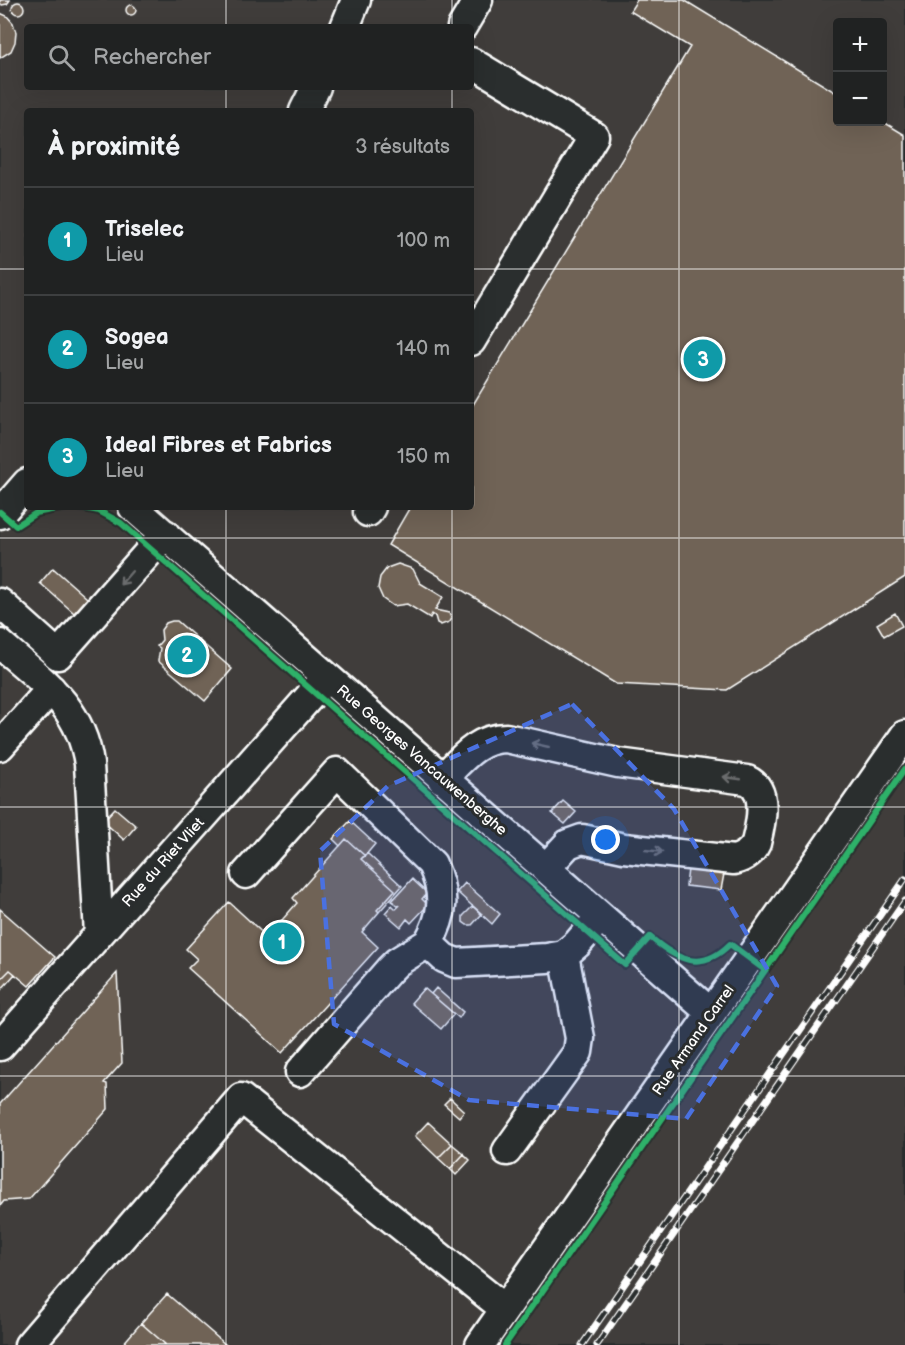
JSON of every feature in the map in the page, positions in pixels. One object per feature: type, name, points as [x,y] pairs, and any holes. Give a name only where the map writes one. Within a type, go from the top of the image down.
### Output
[{"type":"street","points":[[346,24],[356,0]]},
{"type":"street","points":[[464,24],[478,0]]},
{"type":"street","points":[[474,64],[594,136],[474,336]]},
{"type":"street","points":[[306,108],[314,90]]},
{"type":"street","points":[[0,514],[24,486]]},
{"type":"street","name":"Rue Georges Vancauwenberghe","points":[[137,510],[711,1013]]},
{"type":"street","points":[[0,603],[58,655],[165,534]]},
{"type":"street","points":[[0,644],[61,699],[75,718],[85,740],[88,753],[99,934]]},
{"type":"street","name":"Rue du Riet Vliet","points":[[0,1046],[327,677]]},
{"type":"street","points":[[0,746],[51,689]]},
{"type":"street","name":"Rue Armand Carrel","points":[[480,1345],[905,735]]},
{"type":"street","points":[[442,779],[474,747],[491,740],[506,738],[618,763],[747,780],[754,783],[761,796],[756,843],[753,849],[741,858],[734,860],[624,848],[582,839],[568,844],[545,869]]},
{"type":"street","points":[[246,874],[337,772],[432,864],[439,884],[441,917],[428,943],[389,970],[300,1072]]},
{"type":"street","points":[[428,943],[444,958],[456,963],[547,958],[564,955],[577,944],[600,917]]},
{"type":"street","points":[[507,1151],[578,1052],[580,1038],[564,955]]},
{"type":"street","points":[[29,1345],[242,1098],[505,1309]]},
{"type":"highlighted area","points":[[572,704],[674,809],[777,986],[686,1119],[469,1100],[334,1024],[320,851],[388,786]]},
{"type":"shaded area","points":[[0,0],[905,0],[905,1345],[0,1345]]},
{"type":"building","points":[[0,0],[10,0],[7,4],[2,5]]},
{"type":"building","points":[[637,0],[684,0],[833,91],[833,126],[887,126],[887,124],[905,135],[905,577],[727,690],[616,684],[388,545],[408,510],[474,510],[474,403],[690,47],[630,11]]},
{"type":"building","points":[[20,2],[24,8],[20,14],[16,14],[12,6]]},
{"type":"building","points":[[131,5],[136,10],[131,15],[126,10]]},
{"type":"building","points":[[0,13],[7,16],[13,23],[16,32],[11,51],[0,58]]},
{"type":"building","points":[[398,564],[413,569],[420,583],[443,597],[435,610],[449,613],[451,618],[449,622],[441,625],[437,623],[432,614],[430,618],[407,604],[393,606],[383,599],[378,588],[380,577],[387,568]]},
{"type":"building","points":[[53,568],[95,605],[82,620],[40,583]]},
{"type":"building","points":[[895,613],[902,626],[884,636],[877,624]]},
{"type":"building","points":[[177,621],[232,669],[205,701],[158,661],[160,648],[157,646],[162,640],[161,630],[166,623]]},
{"type":"building","points":[[563,801],[576,812],[565,824],[552,813]]},
{"type":"building","points":[[115,808],[136,826],[124,840],[103,821]]},
{"type":"building","points":[[350,821],[375,844],[365,856],[346,839],[340,846],[333,839]]},
{"type":"building","points":[[346,839],[365,856],[361,859],[395,890],[362,932],[378,947],[282,1053],[188,968],[197,959],[186,949],[229,902],[267,937],[297,903],[293,898]]},
{"type":"building","points":[[367,853],[402,886],[379,912],[377,910],[395,890],[361,859]]},
{"type":"building","points":[[688,869],[724,874],[721,890],[686,886]]},
{"type":"building","points":[[412,879],[427,893],[422,899],[428,905],[411,923],[407,919],[401,927],[385,913],[392,905],[396,909],[399,906],[392,901]]},
{"type":"building","points":[[465,883],[500,914],[492,924],[457,892]]},
{"type":"building","points":[[473,906],[482,914],[472,925],[467,925],[463,922],[463,916]]},
{"type":"building","points":[[0,909],[55,957],[29,986],[10,970],[0,980]]},
{"type":"building","points":[[10,970],[15,974],[0,991],[0,980]]},
{"type":"building","points":[[117,973],[122,1063],[104,1083],[107,1084],[108,1109],[29,1199],[4,1201],[0,1206],[0,1104]]},
{"type":"building","points":[[424,988],[454,1014],[441,1029],[411,1003]]},
{"type":"building","points":[[436,988],[463,1012],[459,1018],[431,994]]},
{"type":"building","points":[[450,1098],[464,1111],[459,1117],[444,1104]]},
{"type":"building","points":[[428,1122],[452,1144],[438,1158],[415,1136]]},
{"type":"building","points":[[452,1144],[464,1154],[450,1169],[438,1158]]},
{"type":"building","points":[[464,1154],[470,1160],[456,1175],[450,1169]]},
{"type":"building","points":[[167,1294],[226,1345],[166,1345],[141,1323]]},
{"type":"building","points":[[141,1323],[166,1345],[122,1345]]},
{"type":"railway","points":[[582,1345],[905,879]]},
{"type":"railway","points":[[597,1345],[905,901]]},
{"type":"cycle path","points":[[0,512],[16,526],[36,513],[51,510]]},
{"type":"cycle path","points":[[94,510],[121,523],[625,965],[650,937],[680,957],[699,961],[719,953],[730,944],[765,970]]},
{"type":"cycle path","points":[[505,1345],[905,769]]},
{"type":"place","name":"Ideal Fibres et Fabrics","points":[[703,359]]},
{"type":"place","name":"Sogea","points":[[187,655]]},
{"type":"place","name":"Triselec","points":[[282,942]]}]
